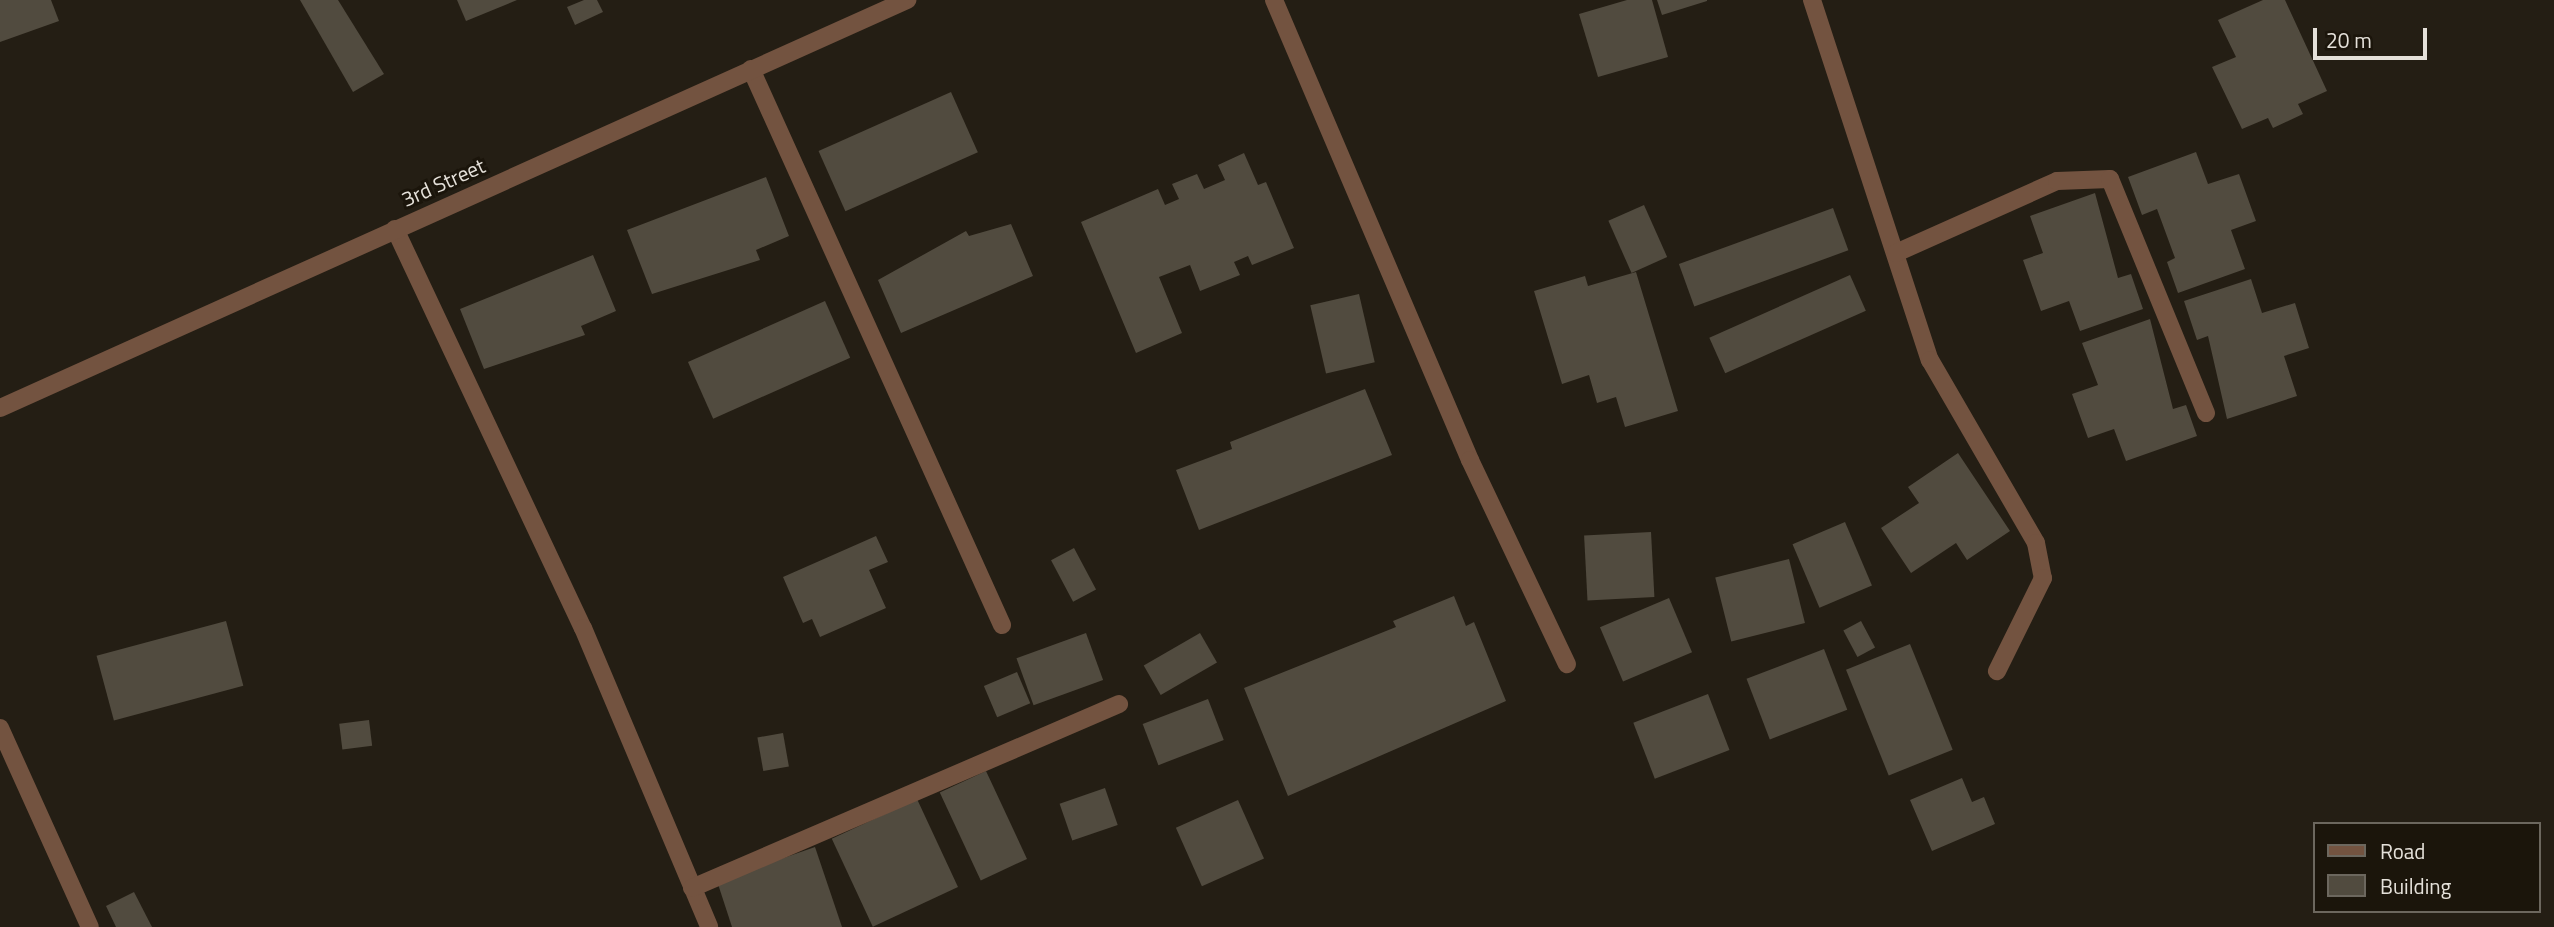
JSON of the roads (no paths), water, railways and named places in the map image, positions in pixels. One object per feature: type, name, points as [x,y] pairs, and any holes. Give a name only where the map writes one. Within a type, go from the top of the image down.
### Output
[{"type":"street","name":"3rd Street","points":[[0,408],[907,0]]},
{"type":"street","points":[[1274,0],[1470,460],[1567,664]]},
{"type":"street","points":[[1812,0],[1930,360],[2036,543],[2043,578],[1997,671]]},
{"type":"street","points":[[751,69],[1002,625]]},
{"type":"street","points":[[1896,253],[2057,181],[2110,179],[2206,413]]},
{"type":"street","points":[[395,229],[583,628],[709,927]]},
{"type":"street","points":[[692,888],[1119,704]]},
{"type":"street","points":[[0,728],[90,927]]}]
